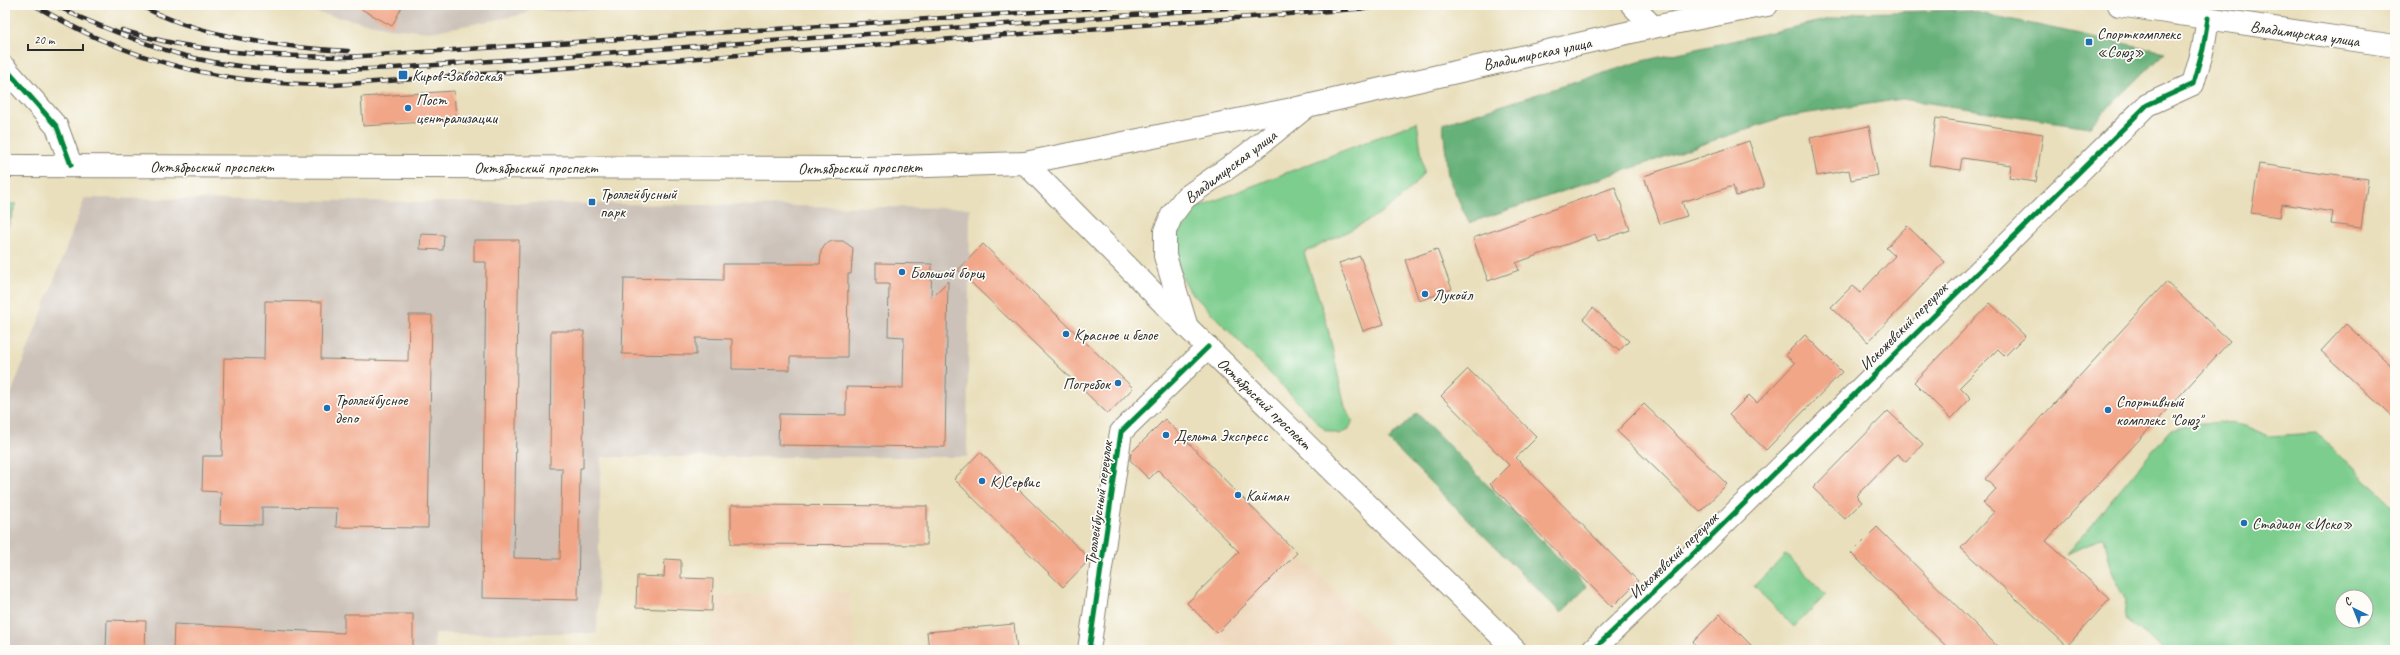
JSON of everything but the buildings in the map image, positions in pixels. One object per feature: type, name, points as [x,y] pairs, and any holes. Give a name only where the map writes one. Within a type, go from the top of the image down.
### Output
[{"type":"main road","points":[[1632,5],[1653,27]]},
{"type":"main road","name":"Владимирская улица","points":[[1025,164],[1307,106],[1653,27],[1767,5]]},
{"type":"main road","name":"Владимирская улица","points":[[2119,5],[2395,46]]},
{"type":"main road","name":"Искожевский переулок","points":[[1592,650],[1690,557],[2146,105],[2194,84],[2203,49],[2208,18]]},
{"type":"main road","points":[[5,68],[57,128],[71,166]]},
{"type":"main road","name":"Владимирская улица","points":[[1187,327],[1165,256],[1165,231],[1172,215],[1185,198],[1245,156],[1307,106]]},
{"type":"main road","name":"Октябрьский проспект","points":[[5,166],[866,168],[1025,164],[1187,327],[1515,650]]},
{"type":"main road","name":"Троллейбусный переулок","points":[[1089,650],[1121,432],[1208,347]]},
{"type":"shaded area","points":[[281,5],[703,5],[553,11],[531,8],[526,14],[430,32],[389,28]]},
{"type":"shaded area","points":[[85,198],[970,208],[967,457],[601,457],[597,633],[434,634],[435,650],[5,650],[5,410]]},
{"type":"shaded area","points":[[1297,553],[1360,615],[1396,650],[1199,650]]},
{"type":"shaded area","points":[[848,592],[855,650],[652,650],[652,646],[710,645],[716,595]]},
{"type":"green space","points":[[1966,10],[2165,52],[2089,127],[1902,99],[1783,117],[1469,223],[1448,177],[1443,124],[1642,61],[1857,13]]},
{"type":"green space","points":[[1417,122],[1424,172],[1413,186],[1386,209],[1370,219],[1304,253],[1326,320],[1345,407],[1353,421],[1348,430],[1339,434],[1325,430],[1190,291],[1178,268],[1175,258],[1176,238],[1180,228],[1196,208]]},
{"type":"green space","points":[[5,204],[16,204],[8,227],[5,228]]},
{"type":"green space","points":[[1417,413],[1587,587],[1561,613],[1388,440]]},
{"type":"green space","name":"Стадион «Иско»","points":[[2219,421],[2245,426],[2269,436],[2316,433],[2395,508],[2395,650],[2164,650],[2124,618],[2126,598],[2113,575],[2104,537],[2067,554],[2169,431],[2194,424]]},
{"type":"green space","points":[[1786,554],[1826,595],[1794,627],[1754,586]]},
{"type":"railway","points":[[34,5],[77,29],[104,41],[132,52],[188,69],[246,80],[275,83],[334,85],[1410,5]]},
{"type":"railway","points":[[54,5],[74,14]]},
{"type":"railway","points":[[140,5],[162,16],[186,25],[213,32],[297,47],[348,51]]},
{"type":"railway","points":[[122,30],[177,44],[233,52],[290,56],[347,57],[1141,5]]},
{"type":"railway","points":[[1252,6],[1326,7]]},
{"type":"railway","points":[[70,13],[153,46],[208,61],[287,70],[341,70],[394,68],[1257,6]]},
{"type":"cycle path","points":[[1593,650],[1690,557],[2147,105],[2193,84],[2203,49],[2208,18]]},
{"type":"cycle path","points":[[5,68],[57,127],[71,165]]},
{"type":"cycle path","points":[[1089,650],[1121,432],[1208,347]]},
{"type":"place","name":"Спорткомплекс «Союз»","points":[[2089,42]]},
{"type":"place","name":"Киров-Заводская","points":[[403,75]]},
{"type":"place","name":"Пост централизации","points":[[408,108]]},
{"type":"place","name":"Троллейбусный парк","points":[[592,202]]},
{"type":"place","name":"Большой борщ","points":[[902,272]]},
{"type":"place","name":"Лукойл","points":[[1425,294]]},
{"type":"place","name":"Красное и белое","points":[[1066,334]]},
{"type":"place","name":"Погребок","points":[[1118,383]]},
{"type":"place","name":"Троллейбусное депо","points":[[327,408]]},
{"type":"place","name":"Спортивный комплекс \"Союз\"","points":[[2108,410]]},
{"type":"place","name":"Дельта Экспресс","points":[[1166,435]]},
{"type":"place","name":"К)Сервис","points":[[982,481]]},
{"type":"place","name":"Кайман","points":[[1238,495]]},
{"type":"place","name":"Стадион «Иско»","points":[[2244,523]]}]
